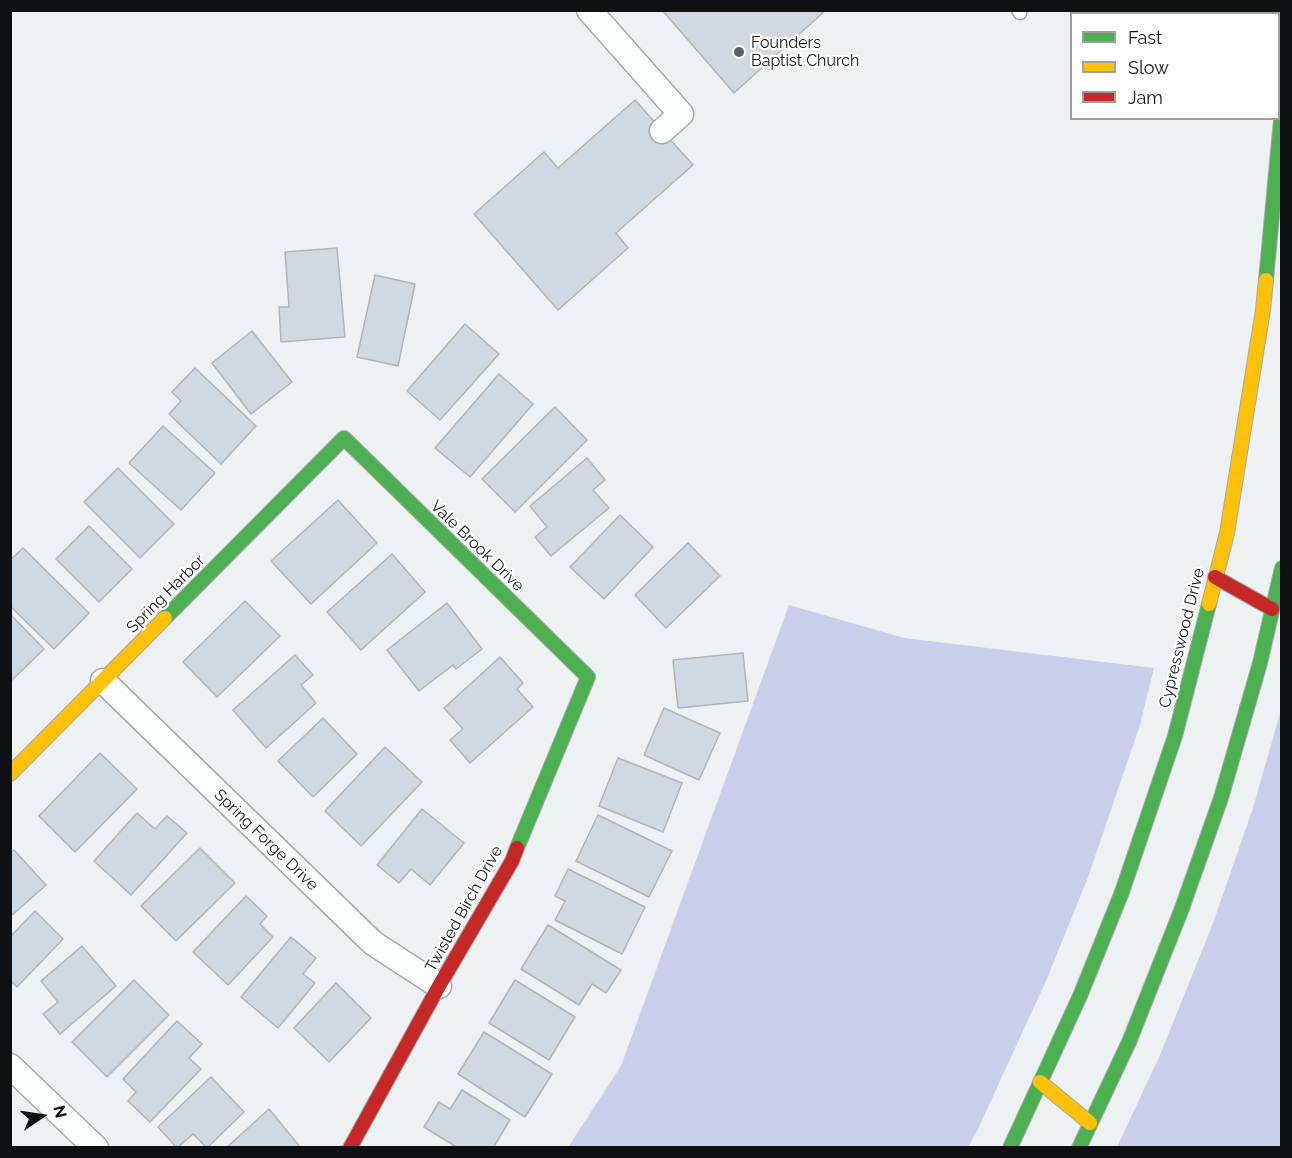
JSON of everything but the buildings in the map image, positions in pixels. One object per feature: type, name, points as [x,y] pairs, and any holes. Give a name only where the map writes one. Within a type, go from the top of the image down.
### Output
[{"type":"main road","name":"Cypresswood Drive","points":[[1010,1148],[1080,996],[1125,881],[1175,736],[1227,533],[1263,310],[1281,109]]},
{"type":"main road","name":"Vale Brook Drive","points":[[344,438],[588,677]]},
{"type":"main road","name":"Spring Harbor","points":[[10,774],[344,438]]},
{"type":"main road","points":[[1079,1148],[1129,1042],[1181,911],[1221,798],[1260,663],[1281,568]]},
{"type":"main road","points":[[1215,577],[1272,609]]},
{"type":"main road","name":"Twisted Birch Drive","points":[[350,1148],[439,986],[512,861],[588,677]]},
{"type":"main road","points":[[1040,1082],[1090,1123]]},
{"type":"street","points":[[589,10],[681,114],[662,131]]},
{"type":"street","name":"Spring Forge Drive","points":[[103,681],[374,944],[439,986]]},
{"type":"street","points":[[10,1066],[96,1148]]},
{"type":"shaded area","points":[[789,605],[904,638],[1154,668],[1140,725],[1087,880],[1046,981],[968,1147],[568,1147],[621,1066]]},
{"type":"shaded area","points":[[1281,710],[1281,1147],[1117,1147],[1160,1055],[1213,923],[1253,808]]},
{"type":"traffic: fast","points":[[1266,280],[1282,109]]},
{"type":"traffic: fast","points":[[165,618],[344,438],[588,677],[517,848]]},
{"type":"traffic: fast","points":[[1079,1148],[1129,1042],[1181,911],[1221,798],[1260,663],[1282,568]]},
{"type":"traffic: fast","points":[[1010,1148],[1080,996],[1122,892],[1175,736],[1209,604]]},
{"type":"traffic: slow","points":[[1209,604],[1227,533],[1266,280]]},
{"type":"traffic: slow","points":[[10,774],[165,618]]},
{"type":"traffic: slow","points":[[1040,1082],[1090,1123]]},
{"type":"traffic: jam","points":[[1215,577],[1272,609]]},
{"type":"traffic: jam","points":[[350,1148],[439,986],[512,861],[517,848]]},
{"type":"place","name":"Founders Baptist Church","points":[[739,52]]}]
